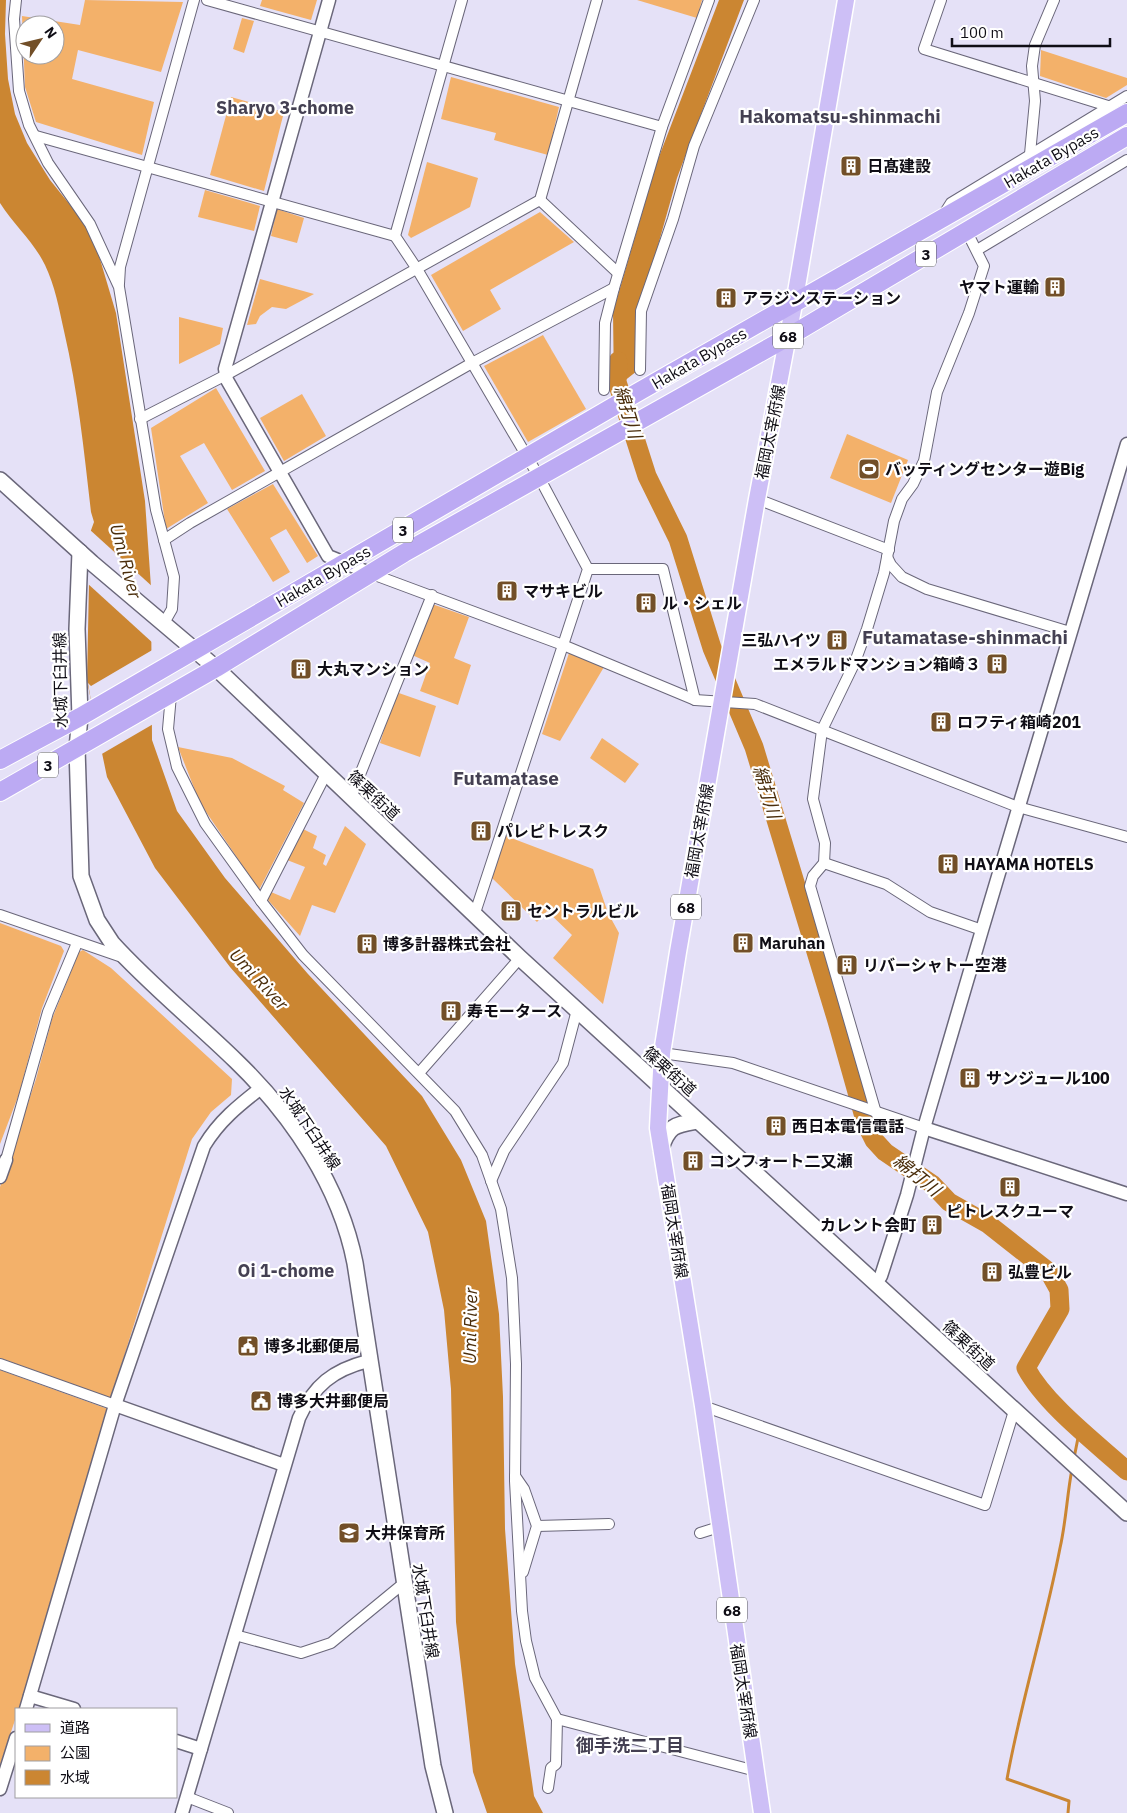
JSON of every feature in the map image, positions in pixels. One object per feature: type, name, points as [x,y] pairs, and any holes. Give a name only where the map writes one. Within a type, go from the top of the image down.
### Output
[{"type":"highway","name":"Hakata Bypass","points":[[195,649],[611,410],[640,391],[938,223],[1127,113]]},
{"type":"highway","name":"Hakata Bypass","points":[[216,668],[404,553],[788,336],[1127,136]]},
{"type":"highway","name":"3","points":[[0,760],[84,714],[195,649]]},
{"type":"highway","name":"3","points":[[0,792],[216,668]]},
{"type":"main road","name":"福岡太宰府線","points":[[762,1813],[719,1527],[703,1406],[658,1128],[662,1053],[717,729],[716,702],[726,670],[794,304],[846,0]]},
{"type":"main road","name":"篠栗街道","points":[[0,480],[92,563],[216,668],[474,916],[1127,1513]]},
{"type":"main road","name":"水城下臼井線","points":[[80,552],[77,629],[84,714],[77,748],[81,876],[97,920],[112,943],[237,1062],[261,1088],[294,1129],[317,1164],[334,1197],[351,1242],[368,1361],[433,1766],[445,1813]]},
{"type":"main road","points":[[661,1148],[666,1132],[671,1128],[698,1121]]},
{"type":"street","points":[[16,0],[14,19],[18,91],[29,125],[48,163],[90,224],[119,288]]},
{"type":"street","points":[[164,623],[172,609],[174,576],[156,510],[140,419],[119,288],[120,267],[150,166],[194,0]]},
{"type":"street","points":[[208,0],[320,33],[662,127]]},
{"type":"street","points":[[329,0],[225,369],[226,375],[328,556],[344,564],[432,594],[563,645],[695,700],[755,704],[1018,807],[1127,837]]},
{"type":"street","points":[[395,236],[462,0]]},
{"type":"street","points":[[140,419],[226,375],[540,200],[597,0]]},
{"type":"street","points":[[604,390],[606,323],[614,288],[662,127],[709,0]]},
{"type":"street","points":[[640,370],[641,311],[673,219],[694,146],[754,0]]},
{"type":"street","points":[[941,0],[924,49],[1108,106]]},
{"type":"street","points":[[1030,154],[1034,101],[1032,66],[1035,46],[1054,0]]},
{"type":"street","points":[[938,223],[951,203],[1127,96]]},
{"type":"street","points":[[36,136],[150,166],[395,236],[417,269],[539,477],[588,569],[474,916]]},
{"type":"street","points":[[977,250],[1127,160]]},
{"type":"street","points":[[540,200],[618,274]]},
{"type":"street","points":[[872,1112],[810,886],[813,876],[824,863],[825,843],[813,799],[822,730],[855,662],[884,574],[894,521],[902,499],[913,484],[924,461],[938,392],[969,313],[984,266],[966,230]]},
{"type":"street","points":[[164,540],[190,523],[472,363],[614,288]]},
{"type":"street","points":[[876,1283],[881,1276],[907,1195],[924,1128],[1018,807],[1127,444]]},
{"type":"street","points":[[757,499],[888,553]]},
{"type":"street","points":[[888,553],[891,565],[902,577],[927,589],[1070,632]]},
{"type":"street","points":[[588,569],[663,569],[695,700]]},
{"type":"street","points":[[351,797],[432,594]]},
{"type":"street","points":[[164,699],[168,729],[177,767],[205,823],[261,902],[303,955],[455,1111],[482,1155],[501,1209],[512,1278],[516,1364],[515,1476],[520,1580],[526,1642],[535,1678],[557,1719],[556,1764],[551,1768],[548,1788]]},
{"type":"street","points":[[261,902],[326,774]]},
{"type":"street","points":[[824,863],[886,884],[930,912],[982,930]]},
{"type":"street","points":[[0,915],[77,943],[126,958]]},
{"type":"street","points":[[0,1177],[48,1012],[77,943]]},
{"type":"street","points":[[419,1073],[520,958]]},
{"type":"street","points":[[491,1181],[504,1151],[563,1063],[577,1010]]},
{"type":"street","points":[[662,1053],[733,1063],[872,1112],[1127,1194]]},
{"type":"street","points":[[26,1708],[115,1405],[204,1146],[213,1131],[231,1111],[261,1088]]},
{"type":"street","points":[[182,1813],[299,1418],[309,1397],[317,1387],[338,1371],[368,1361]]},
{"type":"street","points":[[0,1364],[284,1465]]},
{"type":"street","points":[[703,1406],[984,1505],[1014,1411]]},
{"type":"street","points":[[515,1476],[524,1489],[537,1526],[520,1580]]},
{"type":"street","points":[[537,1526],[609,1524]]},
{"type":"street","points":[[700,1533],[719,1527]]},
{"type":"street","points":[[234,1635],[301,1654],[311,1651],[331,1644],[404,1583]]},
{"type":"street","points":[[30,1696],[71,1708]]},
{"type":"street","points":[[557,1719],[756,1770]]},
{"type":"street","points":[[0,1789],[15,1741]]},
{"type":"street","points":[[178,1742],[201,1749]]},
{"type":"street","points":[[187,1797],[228,1813]]},
{"type":"green space","points":[[85,0],[183,2],[161,72],[78,50],[72,79],[154,102],[142,155],[36,122],[25,87],[24,65],[65,65],[65,23],[80,25]]},
{"type":"green space","points":[[262,0],[317,0],[311,20],[260,6]]},
{"type":"green space","points":[[637,0],[702,0],[697,18]]},
{"type":"green space","points":[[242,18],[254,21],[244,53],[233,49]]},
{"type":"green space","points":[[1041,50],[1127,78],[1127,85],[1106,98],[1040,76]]},
{"type":"green space","points":[[451,77],[559,107],[548,155],[494,140],[496,133],[441,119]]},
{"type":"green space","points":[[231,97],[284,112],[264,191],[210,175]]},
{"type":"green space","points":[[427,162],[478,178],[470,207],[411,238],[408,235]]},
{"type":"green space","points":[[205,190],[260,206],[254,231],[198,217]]},
{"type":"green space","points":[[277,209],[304,218],[297,243],[271,236]]},
{"type":"green space","points":[[540,212],[574,242],[490,290],[501,309],[463,331],[431,275]]},
{"type":"green space","points":[[260,279],[314,294],[286,309],[272,307],[260,316],[256,324],[247,325]]},
{"type":"green space","points":[[179,317],[223,328],[220,344],[179,364]]},
{"type":"green space","points":[[543,335],[586,409],[528,442],[484,366]]},
{"type":"green space","points":[[216,388],[265,471],[232,490],[204,443],[180,456],[208,503],[166,529],[151,428]]},
{"type":"green space","points":[[302,394],[326,436],[284,461],[260,418]]},
{"type":"green space","name":"バッティングセンター遊Big","points":[[847,434],[908,460],[891,503],[830,478]]},
{"type":"green space","points":[[273,484],[318,556],[307,563],[286,529],[270,538],[290,572],[273,582],[227,509]]},
{"type":"green space","points":[[432,604],[469,617],[454,658],[471,665],[458,705],[420,691],[430,663],[412,655]]},
{"type":"green space","points":[[569,653],[604,667],[560,741],[542,734]]},
{"type":"green space","points":[[396,692],[436,706],[420,757],[380,743]]},
{"type":"green space","points":[[602,738],[639,764],[625,783],[590,758]]},
{"type":"green space","points":[[178,747],[232,758],[285,786],[283,790],[304,803],[259,890],[200,803]]},
{"type":"green space","points":[[345,826],[366,844],[335,913],[312,905],[300,936],[268,900],[271,892],[290,900],[305,867],[287,860],[303,829],[317,836],[313,848],[326,855],[323,864],[326,866]]},
{"type":"green space","points":[[506,836],[593,869],[608,913],[619,933],[603,1004],[553,958],[572,935],[547,911],[537,922],[492,878]]},
{"type":"green space","points":[[0,923],[61,946],[64,951],[42,1008],[19,1094],[0,1144]]},
{"type":"green space","points":[[83,950],[111,968],[232,1079],[231,1095],[211,1112],[192,1139],[111,1398],[0,1358],[0,1187],[36,1079],[52,1019],[79,952]]},
{"type":"green space","points":[[0,1370],[108,1409],[26,1688],[19,1708],[15,1708],[15,1720],[0,1765]]},
{"type":"water","name":"Umi River","points":[[0,0],[6,0],[5,34],[8,79],[15,114],[27,143],[50,180],[83,221],[94,239],[116,313],[145,501],[151,587],[152,740],[177,811],[225,878],[308,974],[422,1096],[461,1160],[486,1221],[499,1314],[503,1397],[505,1529],[515,1664],[534,1796],[543,1813],[487,1813],[473,1772],[456,1622],[451,1389],[444,1310],[428,1232],[386,1146],[230,967],[155,868],[107,777],[87,681],[90,533],[94,522],[69,354],[54,289],[48,273],[35,249],[0,203]]},
{"type":"water","points":[[719,0],[744,0],[677,178],[638,316],[637,371],[614,389],[613,312],[657,162]]},
{"type":"pier","points":[[89,529],[154,588],[154,644],[87,583]]},
{"type":"pier","points":[[154,649],[155,723],[100,755],[88,683],[91,686]]},
{"type":"waterway","name":"綿打川","points":[[618,361],[617,382],[647,476],[678,539],[712,648],[754,747],[837,1021],[866,1124],[874,1140],[885,1152],[932,1184],[949,1202],[988,1224],[1049,1272],[1059,1290],[1060,1309],[1026,1368],[1035,1382],[1058,1409],[1127,1471]]},
{"type":"waterway","points":[[1074,1458],[1080,1428]]},
{"type":"waterway","points":[[1068,1813],[1069,1801],[1007,1779],[1054,1577],[1064,1528],[1072,1469]]},
{"type":"place","name":"日髙建設","points":[[851,166]]},
{"type":"place","name":"ヤマト運輸","points":[[1055,287]]},
{"type":"place","name":"アラジンステーション","points":[[726,298]]},
{"type":"place","name":"バッティングセンター遊Big","points":[[869,469]]},
{"type":"place","name":"マサキビル","points":[[507,591]]},
{"type":"place","name":"ル・シェル","points":[[646,603]]},
{"type":"place","name":"三弘ハイツ","points":[[837,640]]},
{"type":"place","name":"エメラルドマンション箱崎３","points":[[997,664]]},
{"type":"place","name":"大丸マンション","points":[[301,669]]},
{"type":"place","name":"ロフティ箱崎201","points":[[941,722]]},
{"type":"place","name":"パレピトレスク","points":[[481,831]]},
{"type":"place","name":"HAYAMA HOTELS","points":[[948,864]]},
{"type":"place","name":"セントラルビル","points":[[511,911]]},
{"type":"place","name":"Maruhan","points":[[743,943]]},
{"type":"place","name":"博多計器株式会社","points":[[367,944]]},
{"type":"place","name":"リバーシャトー空港","points":[[847,965]]},
{"type":"place","name":"寿モータース","points":[[451,1011]]},
{"type":"place","name":"サンジュール100","points":[[970,1078]]},
{"type":"place","name":"西日本電信電話","points":[[776,1126]]},
{"type":"place","name":"コンフォート二又瀬","points":[[693,1161]]},
{"type":"place","name":"ピトレスクユーマ","points":[[1010,1187]]},
{"type":"place","name":"カレント会町","points":[[932,1225]]},
{"type":"place","name":"弘豊ビル","points":[[992,1272]]},
{"type":"place","name":"博多北郵便局","points":[[248,1346]]},
{"type":"place","name":"博多大井郵便局","points":[[261,1401]]},
{"type":"place","name":"大井保育所","points":[[349,1533]]},
{"type":"district","name":"Sharyo 3-chome","points":[[285,107]]},
{"type":"district","name":"Hakomatsu-shinmachi","points":[[840,116]]},
{"type":"district","name":"Futamatase-shinmachi","points":[[965,637]]},
{"type":"district","name":"Futamatase","points":[[506,778]]},
{"type":"district","name":"Oi 1-chome","points":[[286,1270]]},
{"type":"district","name":"御手洗二丁目","points":[[630,1745]]}]
